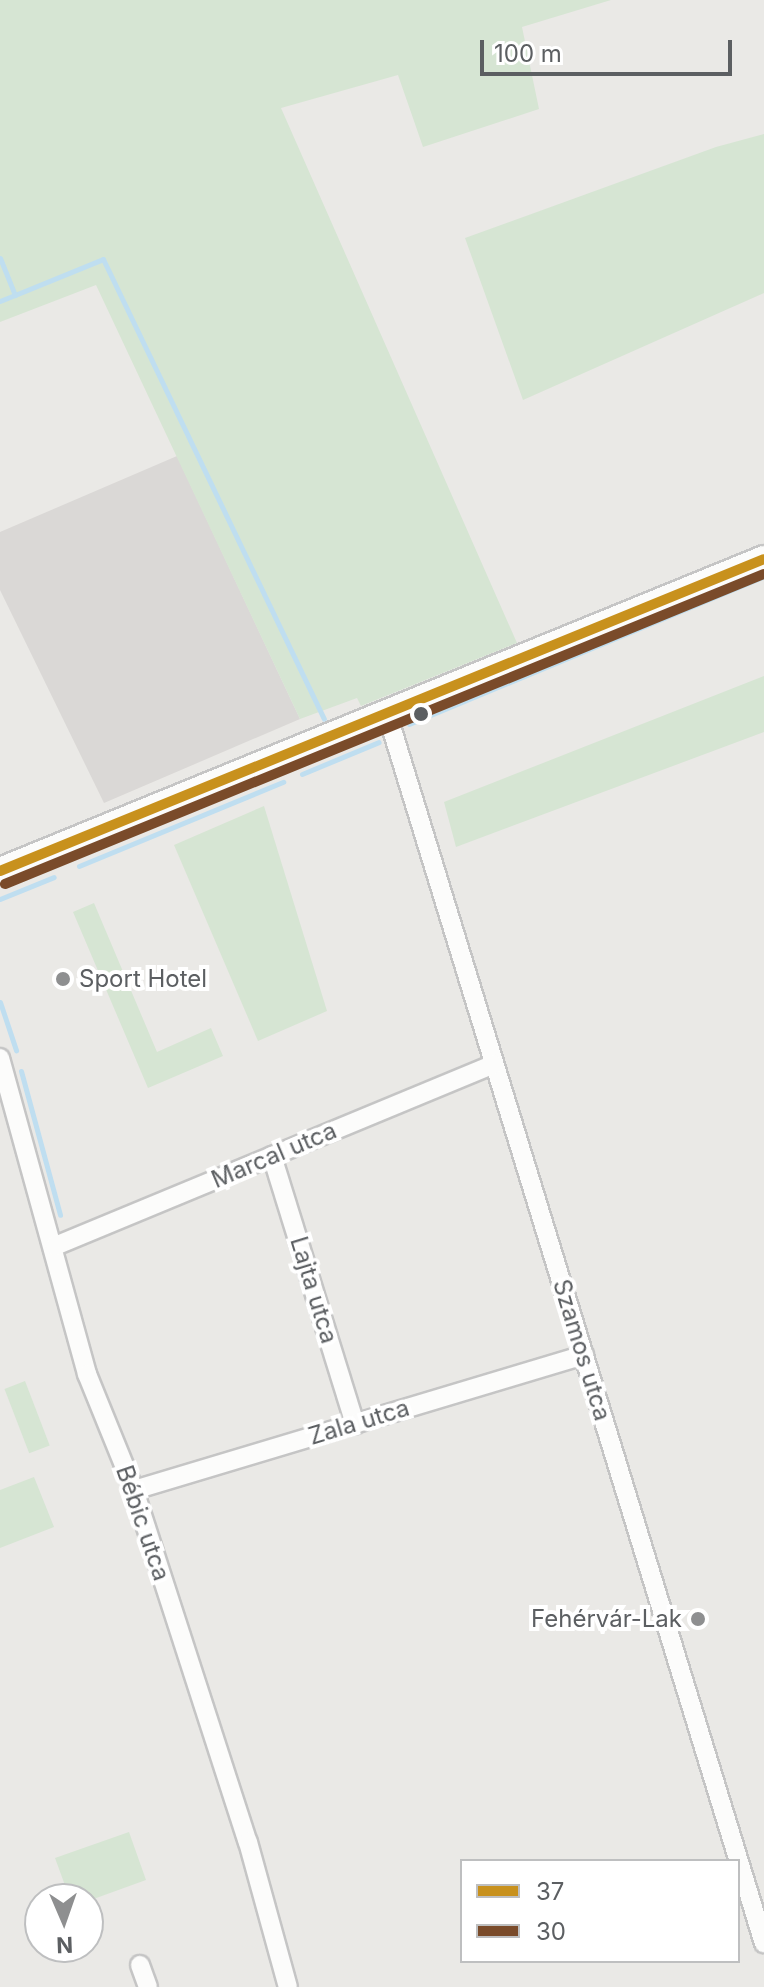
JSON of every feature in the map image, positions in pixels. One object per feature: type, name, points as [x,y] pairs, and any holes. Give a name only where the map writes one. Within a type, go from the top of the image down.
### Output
[{"type":"street","points":[[0,871],[386,710],[764,559]]},
{"type":"street","name":"Szamos utca","points":[[386,710],[738,1859]]},
{"type":"street","name":"Bébic utca","points":[[0,1058],[55,1246],[87,1374],[134,1490],[248,1842],[288,1987]]},
{"type":"street","name":"Marcal utca","points":[[55,1246],[494,1064]]},
{"type":"street","name":"Lajta utca","points":[[272,1156],[355,1424]]},
{"type":"street","name":"Zala utca","points":[[134,1490],[584,1355]]},
{"type":"street","name":"Szamos utca","points":[[740,1865],[764,1943]]},
{"type":"street","points":[[140,1965],[148,1987]]},
{"type":"shaded area","points":[[177,456],[300,719],[104,803],[0,590],[0,532]]},
{"type":"green space","points":[[0,0],[611,0],[522,27],[539,109],[423,147],[398,75],[281,108],[517,643],[361,706],[357,698],[300,719],[96,285],[0,322]]},
{"type":"green space","points":[[764,134],[764,293],[523,400],[465,238],[716,147]]},
{"type":"green space","points":[[764,676],[764,732],[456,847],[444,802]]},
{"type":"green space","points":[[264,806],[327,1011],[258,1041],[174,845]]},
{"type":"green space","points":[[94,903],[157,1052],[211,1028],[223,1056],[148,1088],[73,912]]},
{"type":"green space","points":[[25,1381],[50,1445],[29,1453],[4,1389]]},
{"type":"green space","points":[[34,1477],[54,1527],[0,1548],[0,1490]]},
{"type":"green space","points":[[129,1832],[146,1880],[104,1895],[104,1883],[64,1883],[55,1858]]},
{"type":"waterway","points":[[0,258],[15,295],[103,259],[324,719]]},
{"type":"waterway","points":[[0,301],[15,295]]},
{"type":"waterway","points":[[409,724],[764,576]]},
{"type":"waterway","points":[[302,774],[379,742]]},
{"type":"waterway","points":[[79,866],[283,782]]},
{"type":"waterway","points":[[0,899],[54,877]]},
{"type":"waterway","points":[[0,1002],[16,1050]]},
{"type":"waterway","points":[[21,1071],[60,1215]]},
{"type":"transit line","name":"37","points":[[0,871],[764,559]]},
{"type":"transit line","name":"30","points":[[5,884],[764,574]]},
{"type":"place","name":"Sport Hotel","points":[[63,979]]},
{"type":"place","name":"Fehérvár-Lak","points":[[698,1619]]}]
